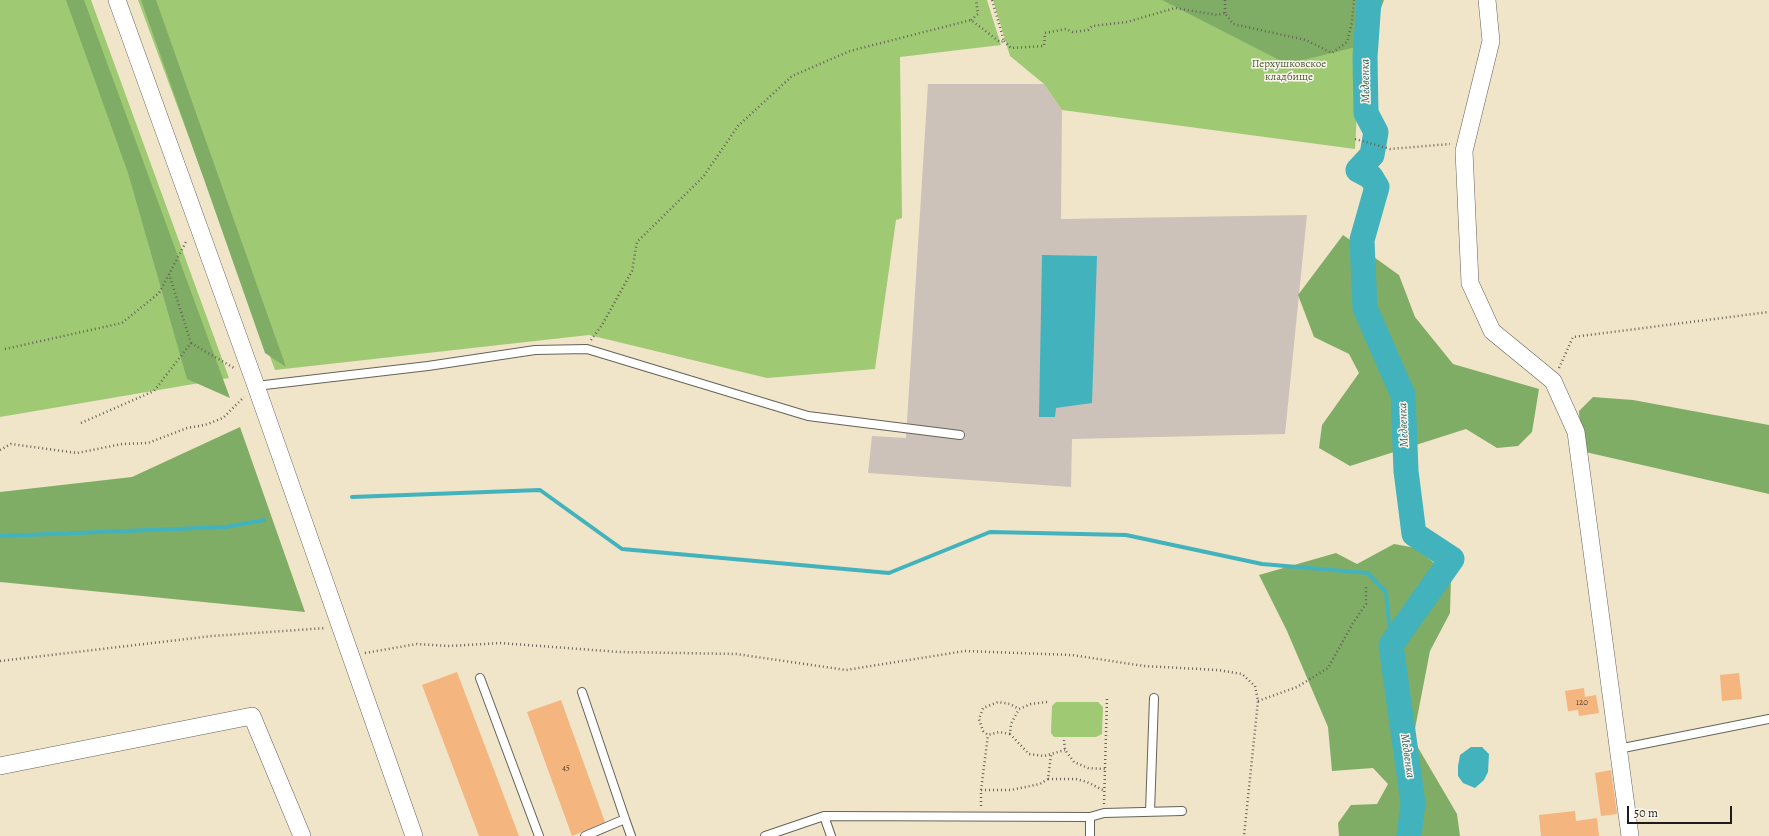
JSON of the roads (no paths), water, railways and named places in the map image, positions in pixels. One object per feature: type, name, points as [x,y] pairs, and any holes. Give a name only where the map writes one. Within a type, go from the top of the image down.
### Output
[{"type":"street","points":[[117,0],[254,382],[414,836]]},
{"type":"street","points":[[1487,0],[1491,41],[1464,151],[1470,284],[1492,331],[1553,381],[1576,432],[1630,836]]},
{"type":"street","points":[[0,766],[252,716],[302,836]]},
{"type":"lane","points":[[254,382],[428,366],[535,350],[587,349],[808,416],[960,435]]},
{"type":"lane","points":[[480,678],[539,836]]},
{"type":"lane","points":[[582,692],[631,836]]},
{"type":"lane","points":[[1150,812],[1154,698]]},
{"type":"lane","points":[[1618,749],[1769,719]]},
{"type":"lane","points":[[765,836],[824,816],[1090,817],[1104,813],[1182,811]]},
{"type":"lane","points":[[824,816],[831,836]]},
{"type":"lane","points":[[1090,817],[1090,836]]},
{"type":"lane","points":[[585,836],[625,819]]},
{"type":"water","points":[[1042,255],[1097,256],[1092,403],[1056,408],[1055,417],[1039,417]]},
{"type":"water","points":[[1471,747],[1482,747],[1489,754],[1488,772],[1484,780],[1475,788],[1463,783],[1458,776],[1460,755]]},
{"type":"waterway","name":"Медвенка","points":[[1369,0],[1365,57],[1366,113],[1376,132],[1372,155],[1358,170],[1371,177],[1377,187],[1362,240],[1365,308],[1403,395],[1406,471],[1414,534],[1452,559],[1391,645],[1413,803],[1409,836]]},
{"type":"waterway","points":[[352,497],[540,490],[622,549],[889,573],[990,532],[1126,535],[1262,564],[1368,573],[1386,592],[1391,645]]},
{"type":"waterway","points":[[0,536],[226,527],[264,520]]},
{"type":"park label","name":"Перхушковское кладбище","points":[[1289,70]]}]
